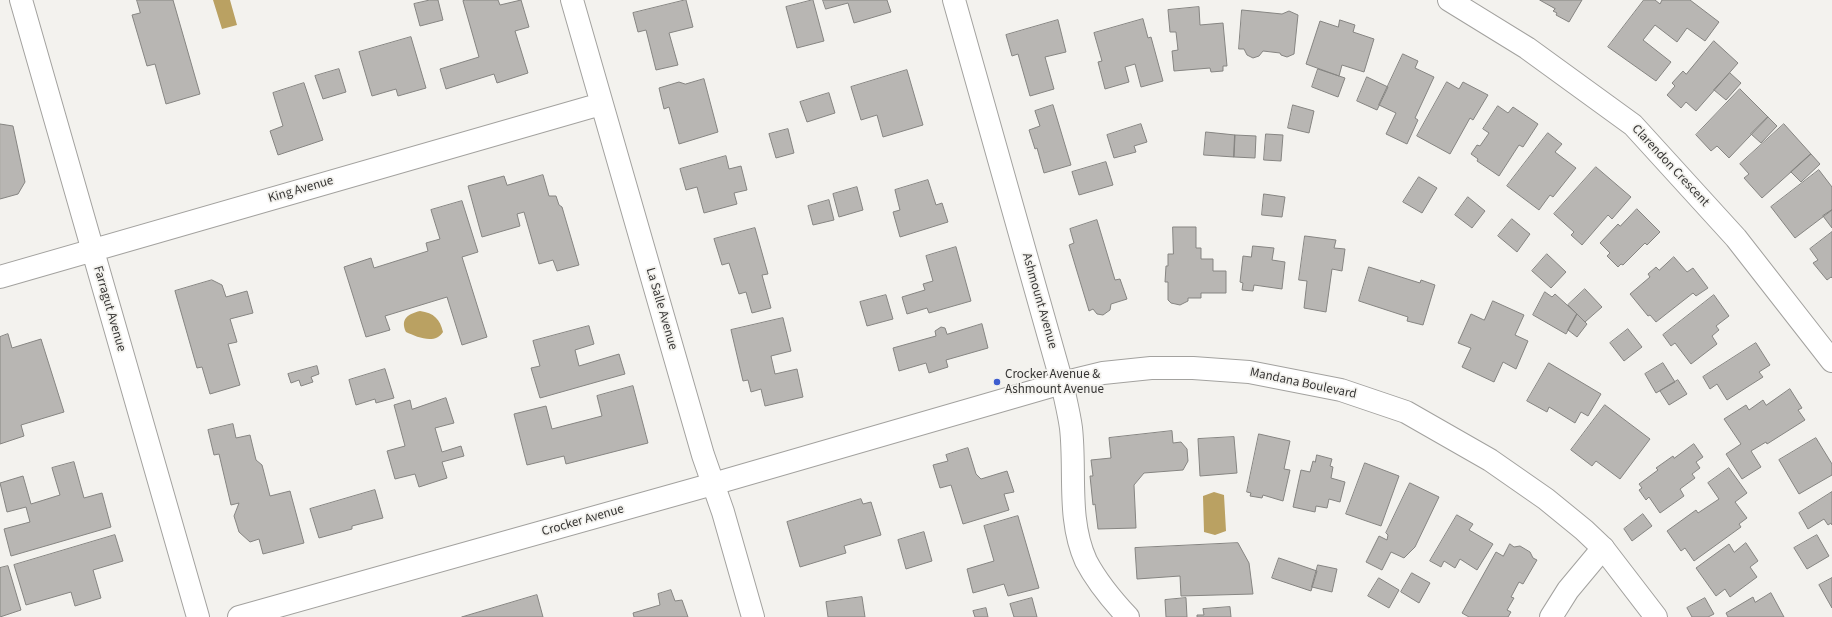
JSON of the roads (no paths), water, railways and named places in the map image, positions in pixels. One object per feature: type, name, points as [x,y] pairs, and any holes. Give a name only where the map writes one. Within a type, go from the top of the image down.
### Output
[{"type":"street","name":"Farragut Avenue","points":[[21,0],[198,617]]},
{"type":"street","name":"La Salle Avenue","points":[[572,0],[704,455],[753,617]]},
{"type":"street","name":"Ashmount Avenue","points":[[954,0],[1062,383],[1071,428],[1074,475],[1073,506],[1076,530],[1086,560],[1112,600],[1128,617]]},
{"type":"street","name":"Clarendon Crescent","points":[[1449,0],[1527,48],[1633,125],[1736,238],[1832,361]]},
{"type":"street","name":"King Avenue","points":[[0,277],[602,104]]},
{"type":"street","name":"Mandana Boulevard","points":[[925,423],[1062,383],[1103,373],[1151,368],[1193,368],[1249,372],[1341,390],[1406,412],[1490,460],[1557,508],[1603,548],[1656,617]]},
{"type":"street","name":"Crocker Avenue","points":[[239,617],[925,423]]},
{"type":"street","points":[[1551,617],[1568,590],[1603,548]]},
{"type":"place","name":"Crocker Avenue & Ashmount Avenue","points":[[997,382]]}]
